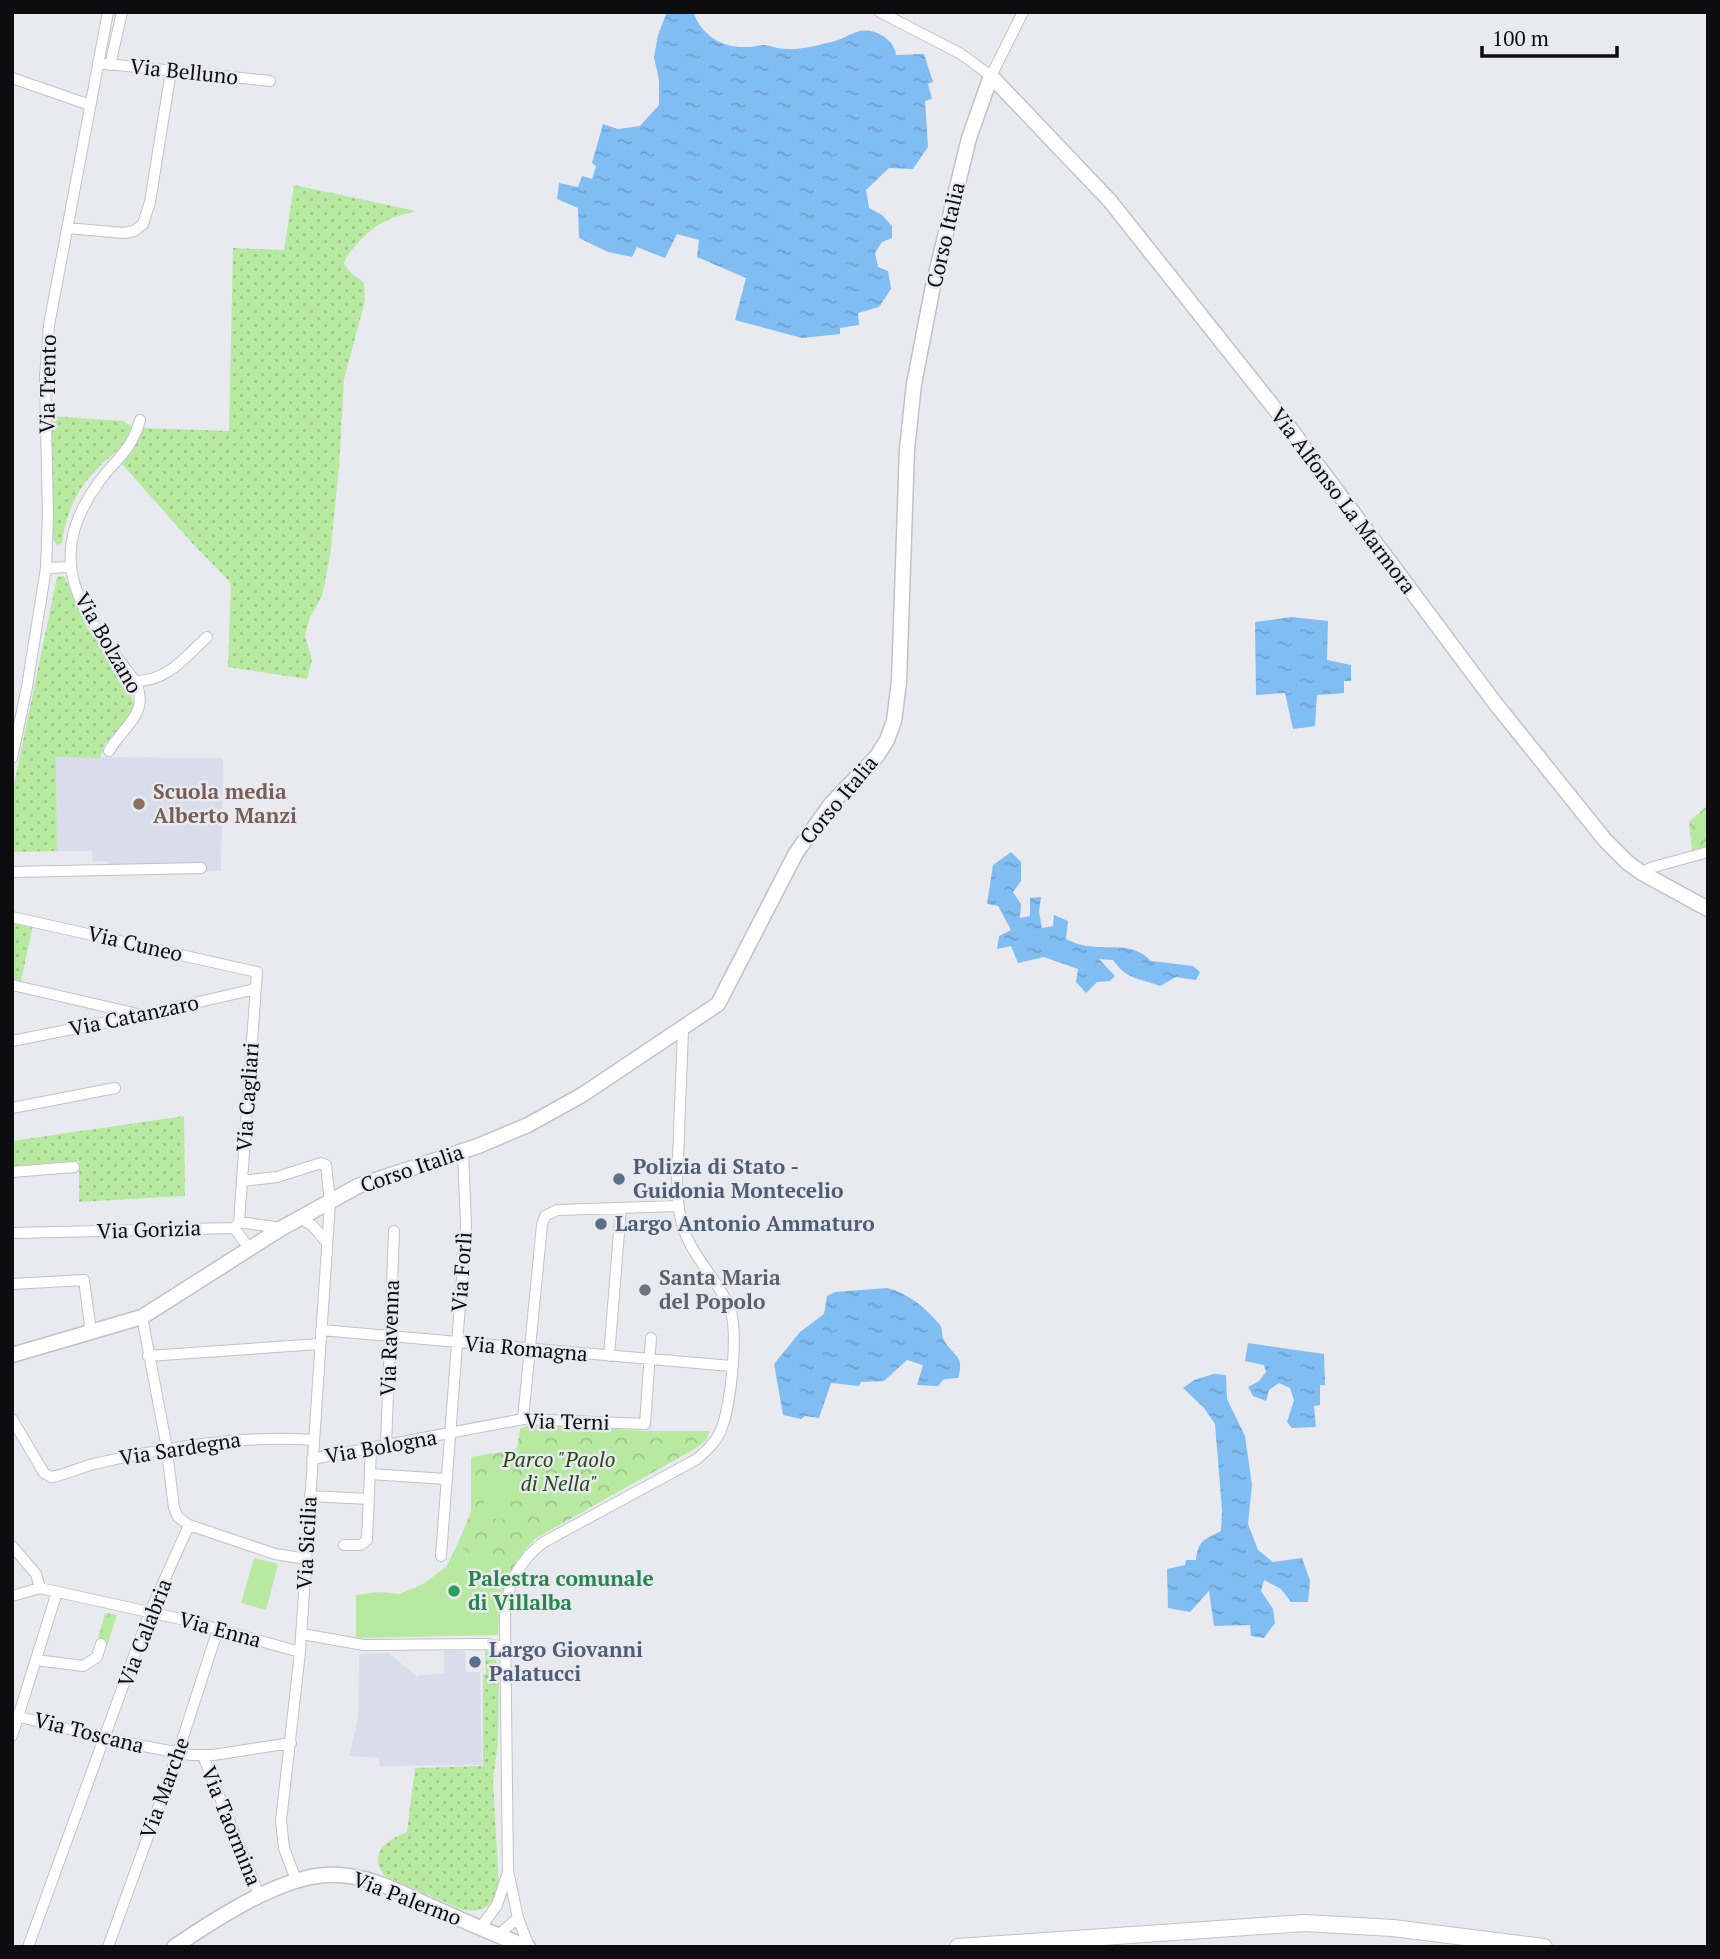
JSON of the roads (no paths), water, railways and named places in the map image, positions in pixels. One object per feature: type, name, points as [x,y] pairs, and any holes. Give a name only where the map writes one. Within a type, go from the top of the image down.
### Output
[{"type":"main road","points":[[958,1947],[1304,1923],[1393,1927],[1544,1947]]},
{"type":"street","name":"Via Trento","points":[[12,758],[27,687],[46,568],[46,363],[49,325],[108,12]]},
{"type":"street","points":[[110,65],[122,12]]},
{"type":"street","points":[[880,12],[961,54],[991,76],[1023,12]]},
{"type":"street","name":"Via Belluno","points":[[98,63],[270,80]]},
{"type":"street","points":[[66,228],[124,233],[134,231],[143,223],[149,208],[171,71]]},
{"type":"street","name":"Via Alfonso La Marmora","points":[[991,76],[1118,212],[1283,419],[1495,703],[1605,840],[1642,873],[1708,909]]},
{"type":"street","name":"Corso Italia","points":[[12,1355],[142,1317],[282,1228],[367,1182],[463,1152],[512,1133],[552,1113],[712,1010],[721,1001],[796,853],[831,804],[877,756],[892,727],[900,682],[907,449],[914,384],[933,286],[969,138],[991,76]]},
{"type":"street","points":[[12,78],[90,105]]},
{"type":"street","name":"Via Bolzano","points":[[109,751],[138,712],[141,699],[135,681],[87,615],[70,567],[72,542],[83,510],[99,482],[130,446],[141,421]]},
{"type":"street","points":[[46,568],[70,567]]},
{"type":"street","points":[[135,681],[150,681],[161,677],[207,637]]},
{"type":"street","points":[[1642,873],[1650,867],[1708,852]]},
{"type":"street","points":[[12,872],[201,867]]},
{"type":"street","name":"Via Cuneo","points":[[12,917],[257,972]]},
{"type":"street","name":"Via Cagliari","points":[[236,1225],[242,1181],[257,972]]},
{"type":"street","points":[[12,985],[142,1015]]},
{"type":"street","name":"Via Catanzaro","points":[[12,1041],[255,989]]},
{"type":"street","points":[[528,1947],[518,1918],[508,1871],[505,1616],[508,1591],[524,1560],[549,1538],[690,1464],[715,1441],[723,1425],[732,1366],[734,1331],[731,1311],[690,1246],[678,1206],[683,1028]]},
{"type":"street","points":[[12,1108],[115,1088]]},
{"type":"street","name":"Via Forlì","points":[[441,1556],[466,1225],[463,1152]]},
{"type":"street","name":"Via Sicilia","points":[[242,1181],[278,1177],[323,1163],[327,1169],[330,1203],[302,1634],[281,1826],[283,1844],[296,1881]]},
{"type":"street","points":[[12,1172],[74,1167]]},
{"type":"street","points":[[523,1419],[545,1216],[554,1211],[678,1206]]},
{"type":"street","points":[[609,1356],[621,1208]]},
{"type":"street","points":[[300,1218],[313,1226],[327,1244]]},
{"type":"street","points":[[236,1225],[249,1248]]},
{"type":"street","name":"Via Gorizia","points":[[12,1233],[236,1225],[282,1228]]},
{"type":"street","name":"Via Ravenna","points":[[386,1445],[394,1231]]},
{"type":"street","points":[[12,1284],[84,1280],[91,1332]]},
{"type":"street","points":[[142,1317],[167,1449],[175,1511],[189,1525],[275,1555],[307,1559]]},
{"type":"street","name":"Via Romagna","points":[[321,1330],[732,1366]]},
{"type":"street","points":[[649,1360],[651,1338]]},
{"type":"street","points":[[148,1356],[320,1343]]},
{"type":"street","name":"Via Terni","points":[[449,1435],[523,1419],[645,1424],[649,1360]]},
{"type":"street","points":[[12,1419],[16,1435]]},
{"type":"street","name":"Via Sardegna","points":[[16,1435],[49,1477],[94,1463],[167,1449],[253,1438],[313,1440]]},
{"type":"street","name":"Via Bologna","points":[[312,1459],[449,1435]]},
{"type":"street","points":[[344,1545],[361,1545],[366,1542],[371,1448]]},
{"type":"street","points":[[370,1475],[446,1479]]},
{"type":"street","points":[[310,1496],[369,1499]]},
{"type":"street","name":"Via Calabria","points":[[29,1947],[150,1612],[189,1525]]},
{"type":"street","points":[[12,1546],[36,1574],[40,1588],[12,1595]]},
{"type":"street","name":"Via Enna","points":[[40,1588],[150,1612],[300,1652]]},
{"type":"street","points":[[12,1736],[15,1715],[36,1660],[57,1592]]},
{"type":"street","name":"Via Marche","points":[[108,1947],[178,1753],[218,1629]]},
{"type":"street","points":[[302,1634],[365,1645],[485,1644],[505,1647]]},
{"type":"street","points":[[36,1660],[83,1666],[97,1657],[101,1644]]},
{"type":"street","name":"Via Toscana","points":[[15,1715],[105,1738],[202,1756],[290,1743]]},
{"type":"street","name":"Via Taormina","points":[[202,1756],[260,1897]]},
{"type":"street","points":[[481,1927],[498,1905],[508,1871]]},
{"type":"street","name":"Via Palermo","points":[[174,1947],[260,1897],[296,1881],[330,1874],[361,1878],[388,1887],[528,1947]]},
{"type":"street","points":[[498,1935],[518,1918]]},
{"type":"water","points":[[667,12],[693,12],[708,34],[722,43],[739,47],[764,45],[798,49],[835,41],[857,32],[872,31],[892,44],[896,55],[924,54],[933,82],[928,84],[932,99],[925,101],[928,147],[913,169],[889,168],[866,190],[869,208],[882,215],[892,226],[892,238],[882,242],[875,253],[878,267],[888,271],[891,289],[879,307],[858,313],[859,325],[840,328],[840,334],[802,338],[735,320],[746,278],[697,257],[699,240],[677,234],[665,258],[637,247],[632,257],[608,252],[579,238],[578,208],[557,199],[559,183],[578,187],[582,176],[592,179],[596,166],[592,163],[603,124],[618,129],[640,126],[659,105],[659,80],[654,57],[658,35]]},
{"type":"water","points":[[1292,617],[1328,621],[1327,660],[1351,665],[1351,681],[1344,681],[1344,693],[1317,695],[1315,726],[1293,729],[1285,693],[1256,695],[1255,622]]},
{"type":"water","points":[[1011,852],[1021,862],[1021,881],[1013,892],[1021,904],[1020,918],[1030,916],[1030,898],[1041,897],[1039,912],[1042,928],[1053,926],[1054,915],[1068,921],[1066,939],[1091,947],[1127,948],[1136,950],[1151,961],[1193,966],[1200,972],[1196,980],[1176,977],[1160,986],[1128,975],[1113,960],[1099,959],[1115,976],[1110,981],[1097,982],[1086,993],[1076,982],[1078,969],[1044,957],[1018,963],[1011,946],[997,949],[999,936],[1011,930],[998,906],[987,904],[993,865]]},
{"type":"water","points":[[887,1288],[916,1302],[940,1325],[947,1346],[959,1360],[958,1378],[944,1379],[938,1386],[917,1385],[923,1365],[907,1360],[884,1381],[861,1382],[859,1386],[831,1383],[819,1418],[805,1416],[801,1419],[783,1415],[774,1364],[800,1332],[824,1314],[827,1296],[835,1292]]},
{"type":"water","points":[[1248,1343],[1324,1354],[1325,1385],[1320,1385],[1320,1405],[1314,1406],[1316,1427],[1292,1428],[1287,1422],[1294,1400],[1290,1388],[1279,1383],[1269,1390],[1266,1401],[1253,1396],[1248,1387],[1259,1381],[1266,1372],[1264,1365],[1245,1361]]},
{"type":"water","points":[[1214,1374],[1226,1375],[1227,1399],[1245,1436],[1252,1485],[1248,1524],[1258,1550],[1273,1562],[1302,1558],[1310,1581],[1308,1602],[1291,1602],[1281,1589],[1264,1580],[1261,1591],[1273,1609],[1275,1623],[1264,1638],[1251,1636],[1250,1625],[1214,1626],[1209,1591],[1190,1612],[1168,1608],[1167,1569],[1185,1565],[1186,1560],[1196,1560],[1198,1548],[1203,1541],[1221,1531],[1222,1510],[1215,1424],[1204,1408],[1183,1388],[1194,1380]]},
{"type":"place","name":"Scuola media Alberto Manzi","points":[[139,804]]},
{"type":"place","name":"Polizia di Stato - Guidonia Montecelio","points":[[619,1179]]},
{"type":"place","name":"Largo Antonio Ammaturo","points":[[601,1224]]},
{"type":"place","name":"Santa Maria del Popolo","points":[[645,1290]]},
{"type":"place","name":"Palestra comunale di Villalba","points":[[454,1591]]},
{"type":"place","name":"Largo Giovanni Palatucci","points":[[475,1662]]},
{"type":"park label","name":"Parco \"Paolo di Nella\"","points":[[559,1472]]}]
